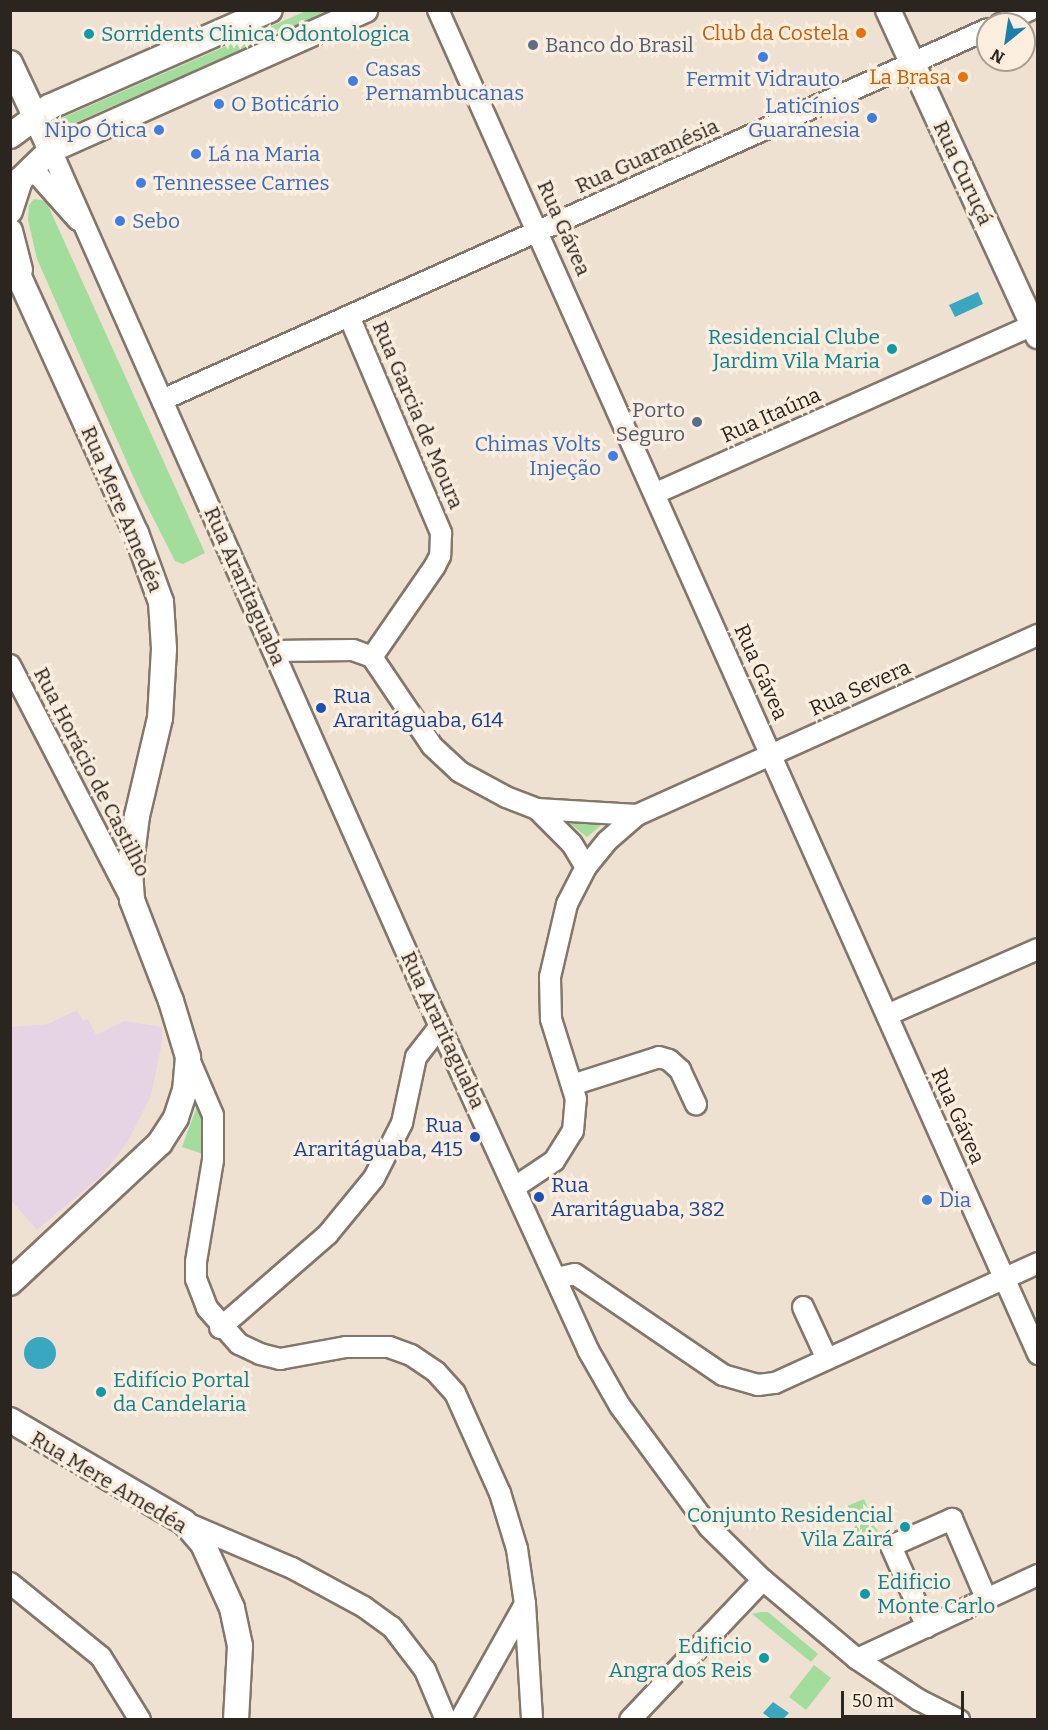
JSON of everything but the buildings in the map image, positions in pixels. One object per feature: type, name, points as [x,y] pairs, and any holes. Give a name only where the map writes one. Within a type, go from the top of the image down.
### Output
[{"type":"main road","points":[[10,136],[35,116],[270,10]]},
{"type":"main road","points":[[10,211],[18,184],[31,167],[51,150],[365,10]]},
{"type":"main road","name":"Rua Curuçá","points":[[888,10],[1036,328]]},
{"type":"main road","name":"Rua Araritaguaba","points":[[10,63],[51,150]]},
{"type":"main road","name":"Rua Araritaguaba","points":[[10,146],[31,167]]},
{"type":"main road","name":"Rua Mere Amedéa","points":[[10,231],[20,263],[15,267],[136,533],[161,602],[162,697],[157,744],[131,847],[132,900],[174,1010],[188,1057],[185,1090],[176,1118],[160,1143],[10,1283]]},
{"type":"main road","name":"Rua Mere Amedéa","points":[[10,1420],[184,1522],[210,1556],[232,1608],[240,1646],[236,1719]]},
{"type":"street","name":"Rua Gávea","points":[[438,10],[539,230],[1038,1354]]},
{"type":"street","name":"Rua Guaranésia","points":[[162,400],[976,34]]},
{"type":"street","name":"Rua Araritaguaba","points":[[51,150],[440,1026],[588,1350],[620,1406],[709,1527],[763,1580],[857,1659],[919,1700],[959,1719]]},
{"type":"street","name":"Rua Araritaguaba","points":[[31,167],[82,224]]},
{"type":"street","name":"Rua Garcia de Moura","points":[[349,316],[441,533],[440,556],[435,567],[372,657]]},
{"type":"street","name":"Rua Itaúna","points":[[656,493],[1036,328]]},
{"type":"street","name":"Rua Severa","points":[[637,815],[1038,635]]},
{"type":"street","points":[[274,651],[353,650],[372,657],[422,735],[444,759],[482,786],[537,809],[637,815]]},
{"type":"street","name":"Rua Horácio de Castilho","points":[[10,665],[132,900]]},
{"type":"street","points":[[537,809],[572,844],[586,867]]},
{"type":"street","points":[[515,1187],[554,1161],[565,1147],[577,1114],[573,1084],[551,1019],[550,977],[567,904],[586,867],[637,815]]},
{"type":"street","points":[[887,1015],[1038,950]]},
{"type":"street","points":[[220,1328],[328,1234],[374,1178],[402,1123],[416,1057],[440,1026]]},
{"type":"street","points":[[188,1057],[213,1115],[215,1139],[197,1237],[196,1279],[207,1308],[220,1328],[239,1344],[280,1359],[368,1346],[411,1355],[436,1372],[454,1393],[474,1429],[501,1493],[517,1549],[525,1604],[532,1719]]},
{"type":"street","points":[[573,1084],[659,1057],[669,1060],[680,1071],[696,1105]]},
{"type":"street","points":[[557,1278],[568,1274],[584,1279],[723,1375],[741,1382],[776,1383],[1038,1263]]},
{"type":"street","points":[[803,1307],[827,1359]]},
{"type":"street","points":[[927,1627],[891,1546],[952,1519],[986,1598]]},
{"type":"street","points":[[184,1522],[292,1568],[364,1607],[392,1627],[425,1670],[446,1719]]},
{"type":"street","points":[[857,1659],[1038,1575]]},
{"type":"street","points":[[630,1719],[763,1580]]},
{"type":"street","points":[[10,1583],[101,1657],[140,1719]]},
{"type":"street","points":[[460,1719],[525,1604]]},
{"type":"shaded area","points":[[77,1010],[83,1021],[88,1019],[96,1035],[124,1021],[162,1027],[162,1042],[151,1096],[127,1143],[102,1175],[37,1230],[11,1200],[11,1027],[48,1024]]},
{"type":"green space","points":[[306,11],[330,11],[58,130],[55,121]]},
{"type":"green space","points":[[34,199],[46,201],[205,553],[183,564],[175,561],[141,494],[37,259],[28,220],[29,205]]},
{"type":"green space","points":[[568,822],[584,824],[604,823],[587,837]]},
{"type":"green space","points":[[199,1101],[209,1116],[203,1154],[182,1147]]},
{"type":"green space","points":[[864,1499],[878,1532],[860,1540],[845,1507]]},
{"type":"green space","points":[[768,1612],[818,1654],[811,1662],[752,1614]]},
{"type":"green space","points":[[814,1665],[831,1678],[806,1710],[789,1697]]},
{"type":"water","points":[[978,292],[983,304],[955,317],[949,305]]},
{"type":"water","points":[[40,1337],[51,1342],[56,1353],[51,1364],[40,1369],[29,1364],[24,1353],[29,1342]]},
{"type":"water","points":[[773,1702],[789,1713],[783,1719],[771,1719],[763,1713]]},
{"type":"place","name":"Club da Costela","points":[[861,33]]},
{"type":"place","name":"Sorridents Clinica Odontologica","points":[[89,34]]},
{"type":"place","name":"Banco do Brasil","points":[[533,45]]},
{"type":"place","name":"Fermit Vidrauto","points":[[763,57]]},
{"type":"place","name":"La Brasa","points":[[963,77]]},
{"type":"place","name":"Casas Pernambucanas","points":[[353,81]]},
{"type":"place","name":"O Boticário","points":[[219,104]]},
{"type":"place","name":"Laticínios Guaranesia","points":[[872,118]]},
{"type":"place","name":"Nipo Ótica","points":[[159,130]]},
{"type":"place","name":"Lá na Maria","points":[[196,154]]},
{"type":"place","name":"Tennessee Carnes","points":[[141,183]]},
{"type":"place","name":"Sebo","points":[[120,221]]},
{"type":"place","name":"Residencial Clube Jardim Vila Maria","points":[[892,349]]},
{"type":"place","name":"Porto Seguro","points":[[697,422]]},
{"type":"place","name":"Chimas Volts Injeção","points":[[613,456]]},
{"type":"place","name":"Rua Araritáguaba, 614","points":[[321,708]]},
{"type":"place","name":"Rua Araritáguaba, 415","points":[[475,1137]]},
{"type":"place","name":"Rua Araritáguaba, 382","points":[[539,1197]]},
{"type":"place","name":"Dia","points":[[927,1200]]},
{"type":"place","name":"Edifício Portal da Candelaria","points":[[101,1392]]},
{"type":"place","name":"Conjunto Residencial Vila Zairá","points":[[905,1527]]},
{"type":"place","name":"Edificio Monte Carlo","points":[[865,1594]]},
{"type":"place","name":"Edificio Angra dos Reis","points":[[764,1658]]}]
